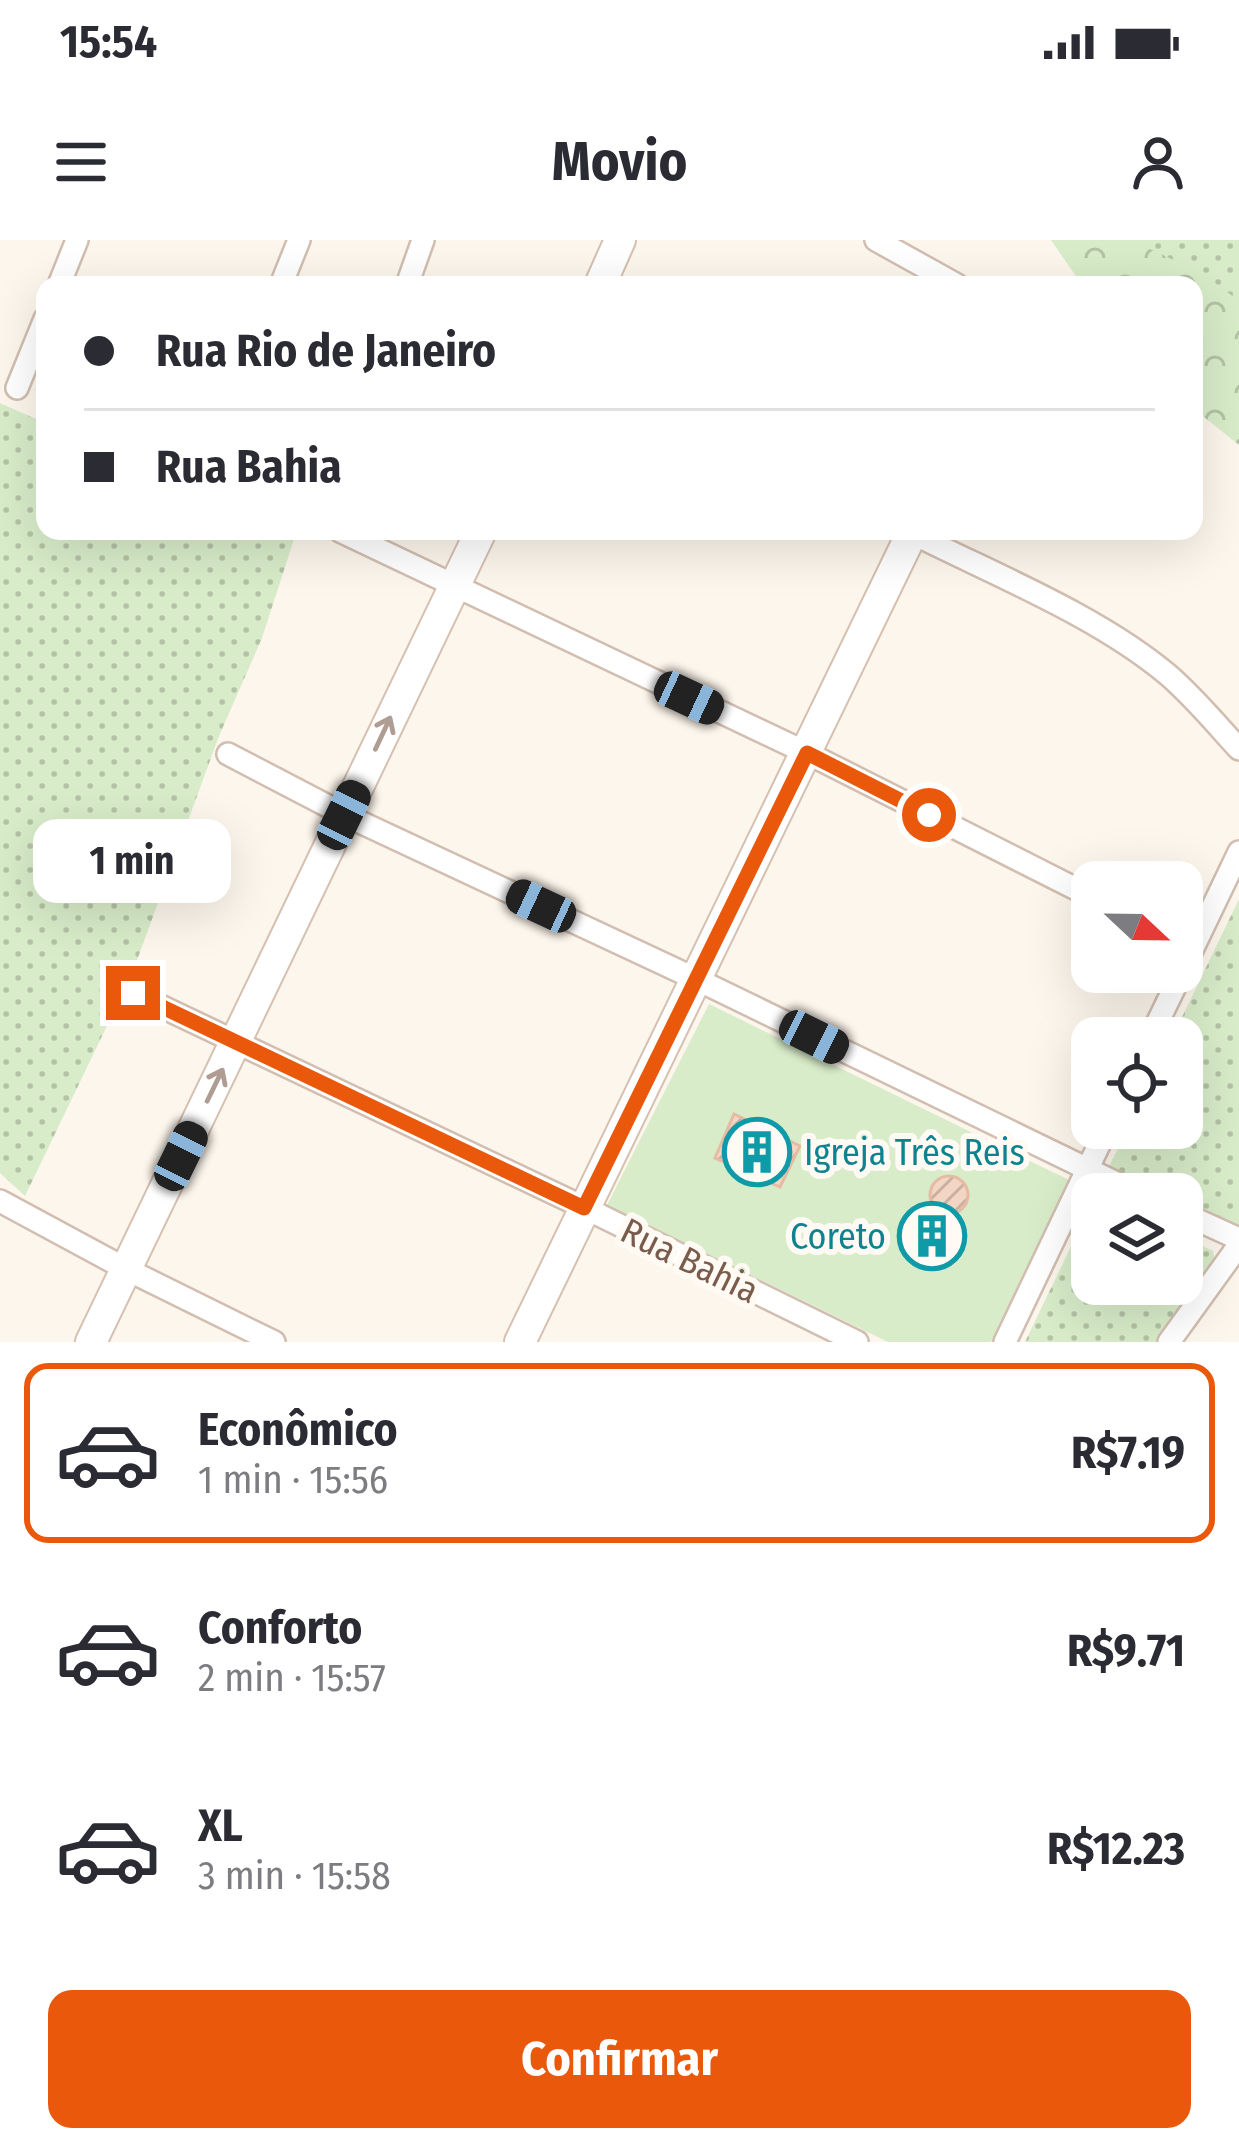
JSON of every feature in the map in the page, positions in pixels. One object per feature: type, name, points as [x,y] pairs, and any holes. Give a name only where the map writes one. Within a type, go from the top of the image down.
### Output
[{"type":"street","points":[[63,276],[77,240]]},
{"type":"street","points":[[285,276],[299,240]]},
{"type":"street","points":[[409,276],[423,240]]},
{"type":"street","points":[[604,276],[620,240]]},
{"type":"street","points":[[876,240],[941,276]]},
{"type":"street","points":[[17,388],[36,341]]},
{"type":"street","points":[[358,540],[807,753],[1071,886]]},
{"type":"street","points":[[91,1342],[476,540]]},
{"type":"street","points":[[520,1342],[906,540]]},
{"type":"street","points":[[926,540],[1087,620],[1137,651],[1171,677],[1239,749]]},
{"type":"street","points":[[227,754],[344,815],[698,980],[1091,1173]]},
{"type":"street","points":[[1203,918],[1239,852]]},
{"type":"street","name":"Rua Bahia","points":[[133,993],[857,1342]]},
{"type":"street","points":[[1005,1342],[1097,1149]]},
{"type":"street","points":[[0,1201],[274,1342]]},
{"type":"street","points":[[1169,1342],[1239,1242],[1203,1224]]},
{"type":"green space","points":[[1051,240],[1130,240],[1202,273],[1239,301],[1239,445],[1203,416],[1203,276],[1076,276]]},
{"type":"green space","points":[[1066,240],[1239,240],[1239,345],[1203,297],[1203,276],[1168,276]]},
{"type":"green space","points":[[0,403],[36,419],[36,540],[294,540],[262,638],[219,736],[132,974],[25,1196],[0,1173]]},
{"type":"green space","points":[[1239,899],[1239,1232],[1203,1217],[1203,1173],[1106,1173],[1118,1149],[1203,1149],[1203,1017],[1182,1017],[1194,993],[1203,993],[1203,974]]},
{"type":"green space","points":[[709,1004],[1071,1181],[991,1342],[888,1342],[607,1205]]},
{"type":"green space","points":[[1203,1246],[1213,1251],[1216,1268],[1203,1286]]},
{"type":"green space","points":[[1071,1247],[1071,1305],[1189,1305],[1162,1342],[1025,1342]]},
{"type":"building","name":"Igreja Três Reis","points":[[734,1114],[800,1146],[780,1187],[715,1158]]},
{"type":"building","points":[[949,1176],[963,1181],[968,1195],[963,1209],[949,1214],[935,1209],[930,1195],[935,1181]]},
{"type":"building","name":"Coreto","points":[[927,1224],[937,1224],[944,1236],[937,1248],[927,1248],[920,1241],[920,1231]]},
{"type":"place","name":"Igreja Três Reis","points":[[757,1152]]},
{"type":"place","name":"Coreto","points":[[932,1236]]},
{"type":"route","points":[[133,993],[584,1208],[807,753],[929,815]]}]
